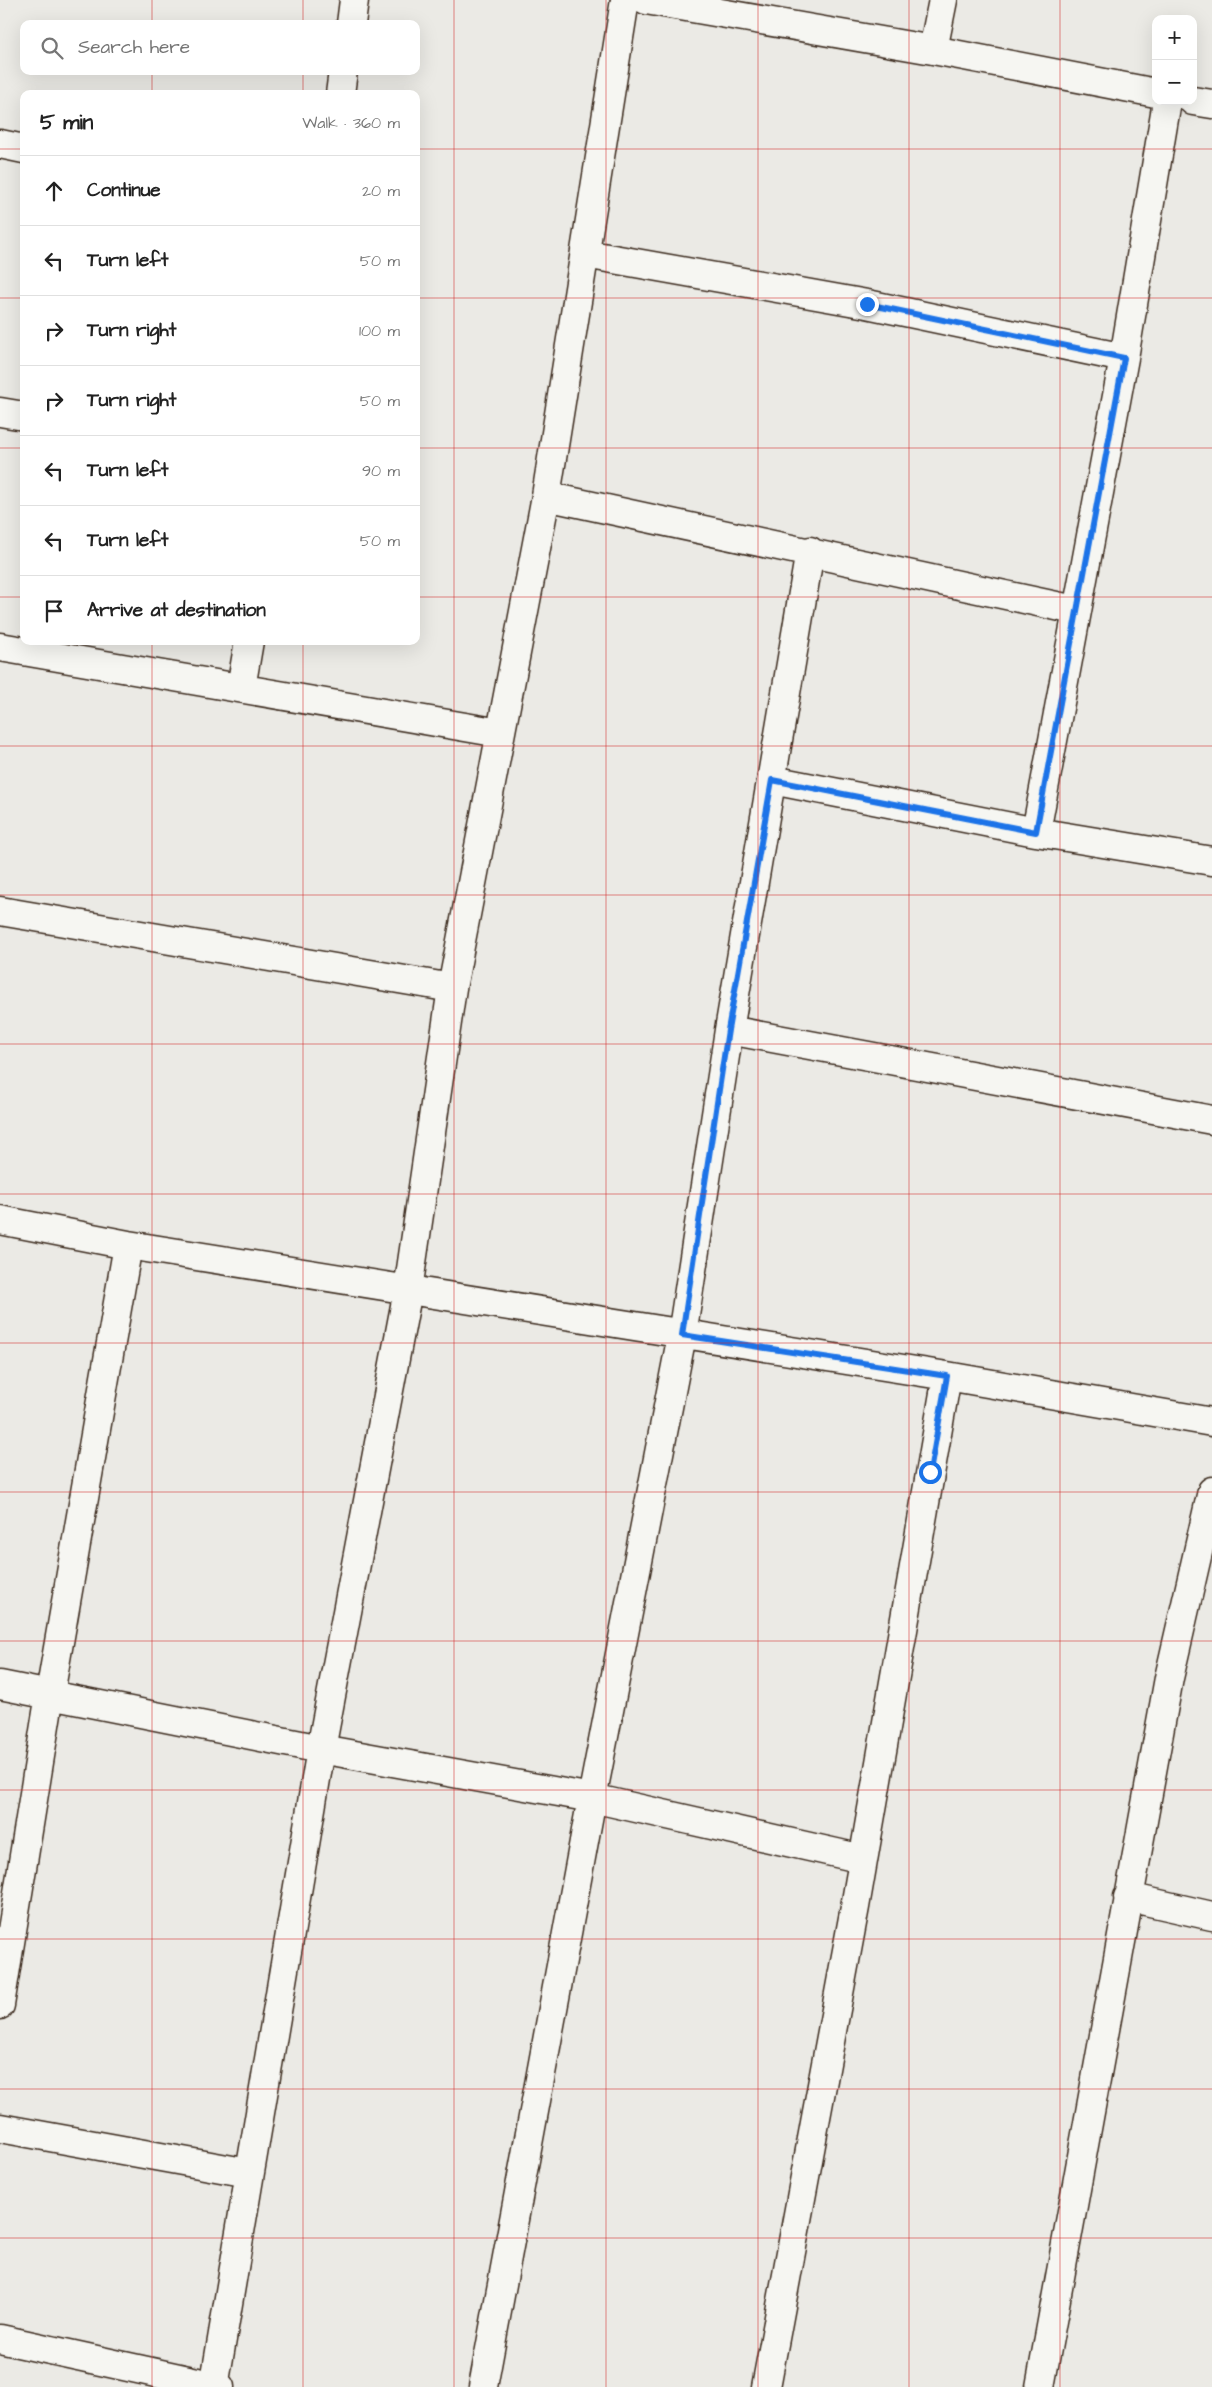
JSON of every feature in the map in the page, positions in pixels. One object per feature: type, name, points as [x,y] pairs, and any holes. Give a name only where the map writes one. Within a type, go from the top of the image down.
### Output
[{"type":"street","points":[[352,20],[354,0]]},
{"type":"street","points":[[0,2339],[216,2387],[249,2173],[321,1749],[408,1290],[452,988],[546,496],[625,0]]},
{"type":"street","points":[[646,0],[770,11],[933,50],[1152,93]]},
{"type":"street","points":[[933,50],[943,0]]},
{"type":"street","points":[[341,90],[342,75]]},
{"type":"street","points":[[1197,102],[1212,104]]},
{"type":"street","points":[[1036,832],[1075,610],[1124,358],[1166,105]]},
{"type":"street","points":[[0,144],[20,148]]},
{"type":"street","points":[[585,254],[867,304],[1124,358]]},
{"type":"street","points":[[546,496],[810,551],[1075,610]]},
{"type":"street","points":[[483,2387],[592,1798],[682,1335],[728,1030],[810,551]]},
{"type":"street","points":[[241,688],[248,645]]},
{"type":"street","points":[[0,647],[500,733]]},
{"type":"street","points":[[772,780],[1036,832],[1212,861]]},
{"type":"street","points":[[0,911],[452,988]]},
{"type":"street","points":[[728,1030],[1212,1120]]},
{"type":"street","points":[[0,1220],[128,1245],[947,1376],[1212,1422]]},
{"type":"street","points":[[0,2006],[50,1694],[128,1245]]},
{"type":"street","points":[[766,2387],[863,1860],[947,1376]]},
{"type":"street","points":[[1040,2387],[1169,1678],[1212,1491]]},
{"type":"street","points":[[0,1686],[50,1694],[321,1749],[592,1798],[863,1860]]},
{"type":"street","points":[[1128,1897],[1212,1916]]},
{"type":"street","points":[[0,2128],[249,2173]]},
{"type":"route","points":[[867,304],[1124,358],[1075,610],[1036,832],[772,780],[728,1030],[682,1335],[947,1376],[930,1472]]}]
